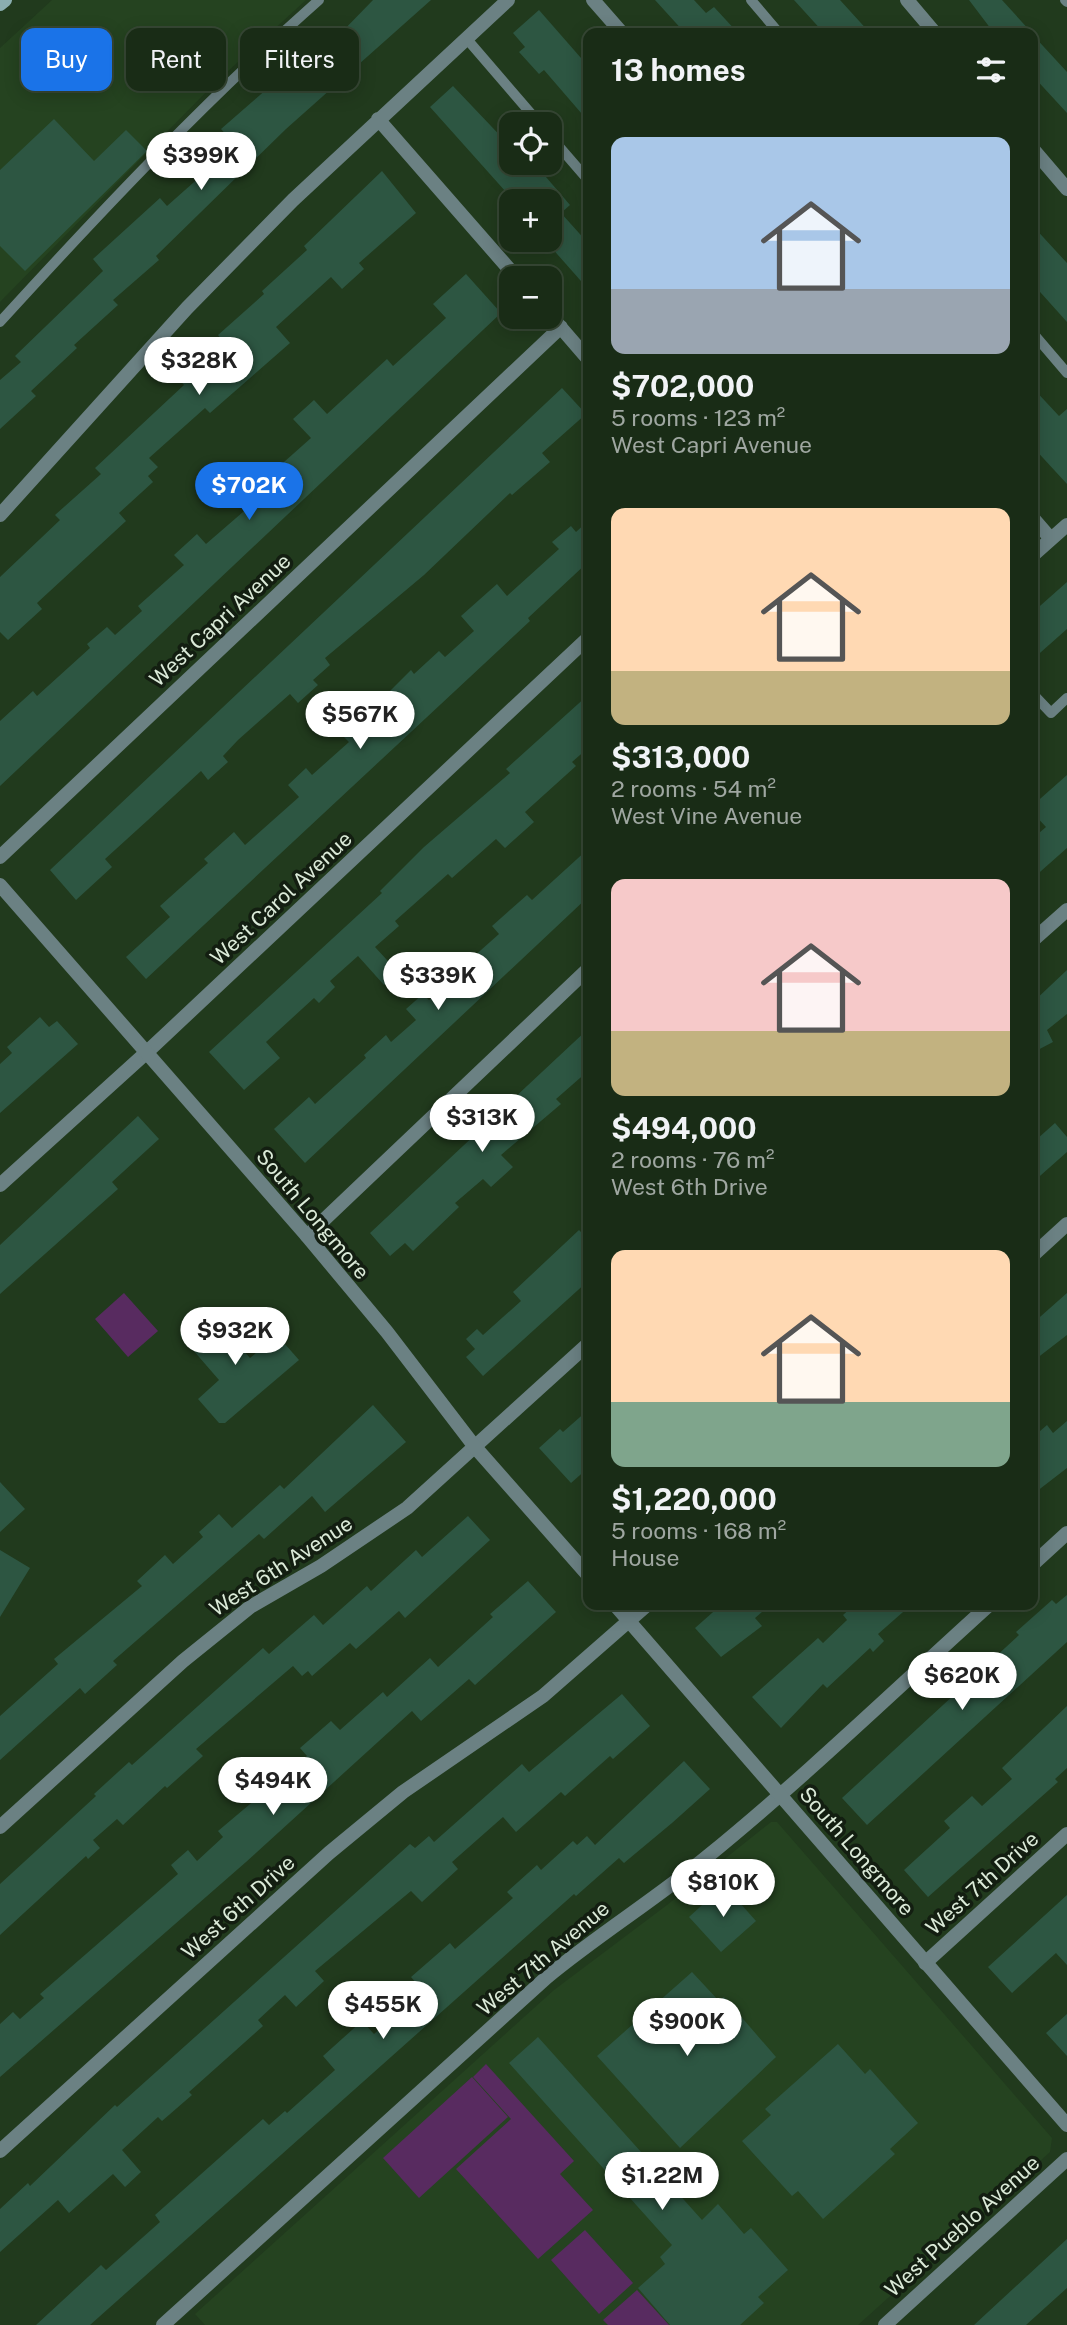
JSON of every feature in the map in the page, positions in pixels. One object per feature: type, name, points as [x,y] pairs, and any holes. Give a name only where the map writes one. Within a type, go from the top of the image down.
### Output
[{"type":"main road","points":[[0,4],[5,0]]},
{"type":"street","points":[[0,514],[187,308],[293,200],[508,0]]},
{"type":"street","points":[[593,0],[618,28]]},
{"type":"street","points":[[907,0],[931,28]]},
{"type":"street","points":[[378,120],[506,266]]},
{"type":"street","points":[[1038,155],[1067,188]]},
{"type":"street","points":[[562,328],[583,353]]},
{"type":"street","name":"West Capri Avenue","points":[[0,857],[559,329]]},
{"type":"street","points":[[1038,524],[1051,539]]},
{"type":"street","points":[[1038,551],[1067,525]]},
{"type":"street","name":"West Carol Avenue","points":[[0,1185],[148,1052],[583,643]]},
{"type":"street","name":"South Longmore","points":[[0,885],[307,1236],[387,1332],[475,1447],[583,1569]]},
{"type":"street","points":[[1038,936],[1067,910]]},
{"type":"street","points":[[307,1236],[583,975]]},
{"type":"street","points":[[1038,1251],[1067,1224]]},
{"type":"street","name":"West 6th Avenue","points":[[0,1827],[183,1661],[240,1615],[407,1508],[583,1349]]},
{"type":"street","points":[[1038,1560],[1067,1534]]},
{"type":"street","name":"South Longmore","points":[[619,1610],[1067,2125]]},
{"type":"street","name":"West 6th Drive","points":[[0,2151],[330,1853],[403,1793],[543,1696],[641,1610]]},
{"type":"street","name":"West 7th Avenue","points":[[163,2325],[547,1977],[597,1935],[708,1857],[984,1610]]},
{"type":"street","name":"West 7th Drive","points":[[925,1963],[1067,1834]]},
{"type":"street","name":"West Pueblo Avenue","points":[[885,2325],[1067,2159]]},
{"type":"lane","points":[[0,322],[64,252],[248,65],[319,0]]},
{"type":"lane","points":[[751,0],[775,28]]},
{"type":"lane","points":[[466,38],[530,112]]},
{"type":"lane","points":[[562,150],[583,174]]},
{"type":"lane","points":[[1038,339],[1067,373]]},
{"type":"lane","points":[[1038,699],[1051,713],[1067,698]]},
{"type":"shaded area","points":[[52,0],[306,0],[275,28],[240,28],[240,60],[226,73],[226,28],[126,28],[126,91],[207,91],[0,302],[0,48],[21,29],[21,91],[112,91],[112,28],[22,28]]},
{"type":"shaded area","points":[[124,1293],[158,1331],[128,1357],[95,1319]]},
{"type":"shaded area","points":[[771,1822],[777,1822],[1052,2138],[1050,2152],[858,2325],[205,2325],[195,2314],[554,1990]]},
{"type":"shaded area","points":[[486,2064],[574,2161],[560,2174],[593,2210],[538,2259],[456,2169],[511,2119],[473,2077]]},
{"type":"shaded area","points":[[472,2077],[508,2117],[419,2198],[383,2158]]},
{"type":"shaded area","points":[[585,2230],[633,2283],[599,2314],[551,2260]]},
{"type":"shaded area","points":[[637,2290],[669,2325],[608,2325],[603,2320]]},
{"type":"building","points":[[373,0],[431,0],[359,64],[359,28],[346,28]]},
{"type":"building","points":[[655,0],[694,0],[706,13],[714,7],[733,28],[680,28]]},
{"type":"building","points":[[794,0],[840,0],[865,28],[819,28]]},
{"type":"building","points":[[969,0],[1002,0],[1027,28],[990,28]]},
{"type":"building","points":[[539,10],[583,60],[583,115],[544,70],[539,74],[519,52],[525,47],[513,33]]},
{"type":"building","points":[[1038,41],[1067,72],[1067,113],[1038,82]]},
{"type":"building","points":[[453,86],[499,134],[499,175],[544,175],[556,189],[503,189],[430,107]]},
{"type":"building","points":[[264,91],[329,91],[156,256],[159,260],[113,300],[118,305],[74,345],[77,348],[31,391],[36,396],[0,429],[0,380],[21,362],[15,356],[103,271],[93,259],[160,198],[167,206],[202,175],[196,168],[229,138],[221,129]]},
{"type":"building","points":[[54,119],[94,161],[126,130],[147,151],[25,271],[0,246],[0,170]]},
{"type":"building","points":[[382,171],[416,213],[359,263],[364,269],[342,289],[331,277],[276,327],[290,343],[210,413],[205,408],[149,458],[158,467],[148,476],[153,482],[119,513],[126,521],[37,603],[42,609],[8,640],[0,632],[0,577],[60,520],[55,515],[101,474],[95,468],[184,385],[179,379],[222,340],[218,335],[264,294],[262,291],[307,250],[304,246]]},
{"type":"building","points":[[562,196],[570,205],[562,212]]},
{"type":"building","points":[[562,214],[583,237],[583,283],[555,252],[562,252]]},
{"type":"building","points":[[1038,232],[1067,263],[1067,322],[1038,290]]},
{"type":"building","points":[[466,274],[499,311],[499,315],[0,786],[0,721],[33,691],[37,696],[90,648],[87,644],[107,627],[115,635],[142,611],[138,606],[184,565],[174,555],[197,534],[206,544],[273,486],[266,478],[311,438],[293,419],[314,400],[327,414],[387,359],[393,366],[446,318],[433,304]]},
{"type":"building","points":[[562,388],[583,411],[583,417],[542,453],[550,462],[512,495],[510,493],[424,575],[325,658],[330,665],[313,680],[318,685],[298,703],[290,694],[238,740],[223,756],[228,762],[208,780],[201,771],[105,859],[112,867],[76,900],[50,870]]},
{"type":"building","points":[[1038,393],[1059,416],[1067,409],[1067,484],[1038,453]]},
{"type":"building","points":[[571,526],[576,532],[583,526],[583,567],[528,618],[530,621],[146,979],[126,957],[170,917],[160,906],[208,863],[204,859],[234,832],[245,845],[299,797],[288,785],[306,768],[312,775],[349,742],[344,737],[411,670],[414,674],[439,651],[445,657],[474,631],[461,616],[497,584],[507,596],[559,549],[552,542]]},
{"type":"building","points":[[1067,582],[1067,629],[1038,655],[1038,608]]},
{"type":"building","points":[[583,700],[583,752],[572,762],[576,766],[525,812],[534,822],[505,848],[496,839],[452,878],[448,874],[395,921],[399,926],[375,947],[398,972],[384,985],[358,956],[330,981],[335,987],[319,1003],[314,998],[266,1042],[280,1058],[244,1090],[209,1052],[382,893],[380,891],[424,847],[510,773],[506,769]]},
{"type":"building","points":[[1067,775],[1067,848],[1038,874],[1038,834],[1046,827],[1038,818],[1038,801]]},
{"type":"building","points":[[583,854],[583,902],[305,1163],[274,1129],[309,1097],[315,1104],[366,1058],[364,1055],[386,1035],[391,1042],[416,1020],[406,1009],[423,994],[429,1000],[499,934],[492,926],[527,895],[532,900]]},
{"type":"building","points":[[1067,970],[1067,1014],[1047,1030],[1053,1042],[1038,1050],[1038,997]]},
{"type":"building","points":[[40,1017],[49,1027],[57,1021],[78,1044],[0,1113],[0,1064],[12,1053],[7,1047]]},
{"type":"building","points":[[583,1034],[583,1075],[556,1099],[561,1104],[501,1155],[513,1167],[491,1187],[483,1179],[455,1203],[459,1207],[413,1251],[405,1243],[390,1256],[370,1233]]},
{"type":"building","points":[[138,1116],[159,1139],[112,1182],[118,1189],[0,1294],[0,1245]]},
{"type":"building","points":[[1055,1123],[1067,1137],[1067,1152],[1038,1178],[1040,1142],[1038,1138]]},
{"type":"building","points":[[579,1230],[583,1234],[583,1286],[483,1376],[466,1357],[475,1349],[466,1339],[477,1329],[483,1335],[521,1301],[513,1292]]},
{"type":"building","points":[[1067,1293],[1067,1335],[1038,1357],[1038,1319]]},
{"type":"building","points":[[208,1310],[250,1358],[277,1335],[299,1360],[225,1423],[219,1423],[198,1399],[219,1380],[180,1335]]},
{"type":"building","points":[[373,1405],[406,1442],[325,1512],[312,1496],[264,1539],[259,1534],[113,1661],[117,1665],[85,1694],[80,1688],[0,1760],[0,1716],[58,1664],[54,1659],[142,1586],[137,1581],[165,1555],[173,1564],[203,1537],[199,1532],[219,1514],[232,1528],[280,1485],[284,1489]]},
{"type":"building","points":[[583,1414],[583,1472],[571,1483],[539,1448],[560,1429],[563,1432]]},
{"type":"building","points":[[1067,1421],[1067,1468],[1038,1490],[1038,1433],[1047,1425],[1053,1433]]},
{"type":"building","points":[[0,1482],[25,1509],[0,1532]]},
{"type":"building","points":[[468,1516],[490,1540],[405,1618],[399,1611],[356,1649],[350,1643],[312,1676],[308,1671],[302,1676],[293,1666],[196,1749],[203,1756],[167,1788],[165,1786],[123,1825],[117,1819],[93,1840],[100,1848],[88,1859],[86,1856],[0,1935],[0,1884],[129,1762],[132,1765],[263,1648],[269,1654],[314,1615],[323,1625],[367,1586],[371,1591],[416,1550],[422,1557]]},
{"type":"building","points":[[0,1550],[30,1568],[0,1617]]},
{"type":"building","points":[[528,1581],[556,1612],[475,1685],[469,1679],[421,1721],[412,1711],[246,1862],[0,2077],[0,2024],[13,2012],[20,2019],[44,1998],[40,1994],[178,1874],[171,1865],[188,1850],[197,1861],[223,1837],[218,1831],[307,1756],[300,1748],[331,1721],[340,1730],[383,1692],[387,1697],[430,1658],[438,1667],[493,1617],[490,1614]]},
{"type":"building","points":[[1067,1595],[1067,1642],[867,1825],[842,1798],[1019,1635],[1016,1632],[1052,1600],[1056,1604]]},
{"type":"building","points":[[715,1610],[764,1610],[755,1618],[762,1626],[721,1657],[695,1628]]},
{"type":"building","points":[[848,1610],[905,1610],[878,1634],[884,1641],[873,1652],[870,1648],[827,1688],[823,1684],[781,1728],[752,1697],[818,1638],[823,1643],[847,1620],[843,1615]]},
{"type":"building","points":[[622,1694],[650,1726],[613,1759],[610,1756],[565,1796],[561,1792],[516,1832],[503,1817],[452,1862],[458,1869],[422,1902],[411,1891],[315,1971],[324,1981],[296,2007],[285,1995],[258,2020],[263,2026],[189,2092],[192,2095],[162,2121],[158,2117],[122,2150],[141,2172],[125,2187],[113,2174],[69,2213],[58,2200],[0,2252],[0,2209],[28,2183],[30,2186],[115,2105],[117,2107],[410,1844],[415,1848],[429,1836],[434,1842],[522,1764],[529,1772]]},
{"type":"building","points":[[1067,1706],[1067,1768],[1055,1779],[1058,1782],[928,1897],[904,1870],[950,1828],[944,1821],[972,1796],[982,1806],[1012,1779],[1002,1768]]},
{"type":"building","points":[[684,1761],[710,1789],[672,1823],[624,1863],[619,1858],[576,1896],[574,1894],[90,2325],[36,2325],[101,2265],[106,2270],[160,2222],[155,2215],[263,2119],[269,2125],[285,2111],[287,2113],[335,2070],[323,2056],[362,2021],[374,2034],[423,1991],[411,1977],[450,1943],[455,1949],[513,1898],[507,1892],[537,1865],[541,1870],[573,1841],[577,1845],[587,1836],[595,1845]]},
{"type":"building","points":[[724,1885],[756,1921],[721,1952],[689,1917]]},
{"type":"building","points":[[1067,1895],[1067,1965],[1056,1953],[1012,1993],[988,1967]]},
{"type":"building","points":[[692,1972],[719,2001],[724,1997],[776,2057],[680,2148],[597,2056]]},
{"type":"building","points":[[1067,2014],[1067,2056],[1046,2033]]},
{"type":"building","points":[[538,2037],[702,2220],[718,2204],[744,2234],[751,2228],[788,2270],[758,2297],[764,2303],[740,2325],[670,2325],[638,2288],[665,2264],[660,2257],[672,2245],[509,2063]]},
{"type":"building","points":[[838,2044],[865,2074],[870,2069],[918,2123],[890,2149],[895,2154],[823,2219],[798,2191],[792,2196],[742,2141],[771,2115],[765,2109]]},
{"type":"building","points":[[1067,2239],[1067,2288],[1026,2325],[974,2325]]}]
